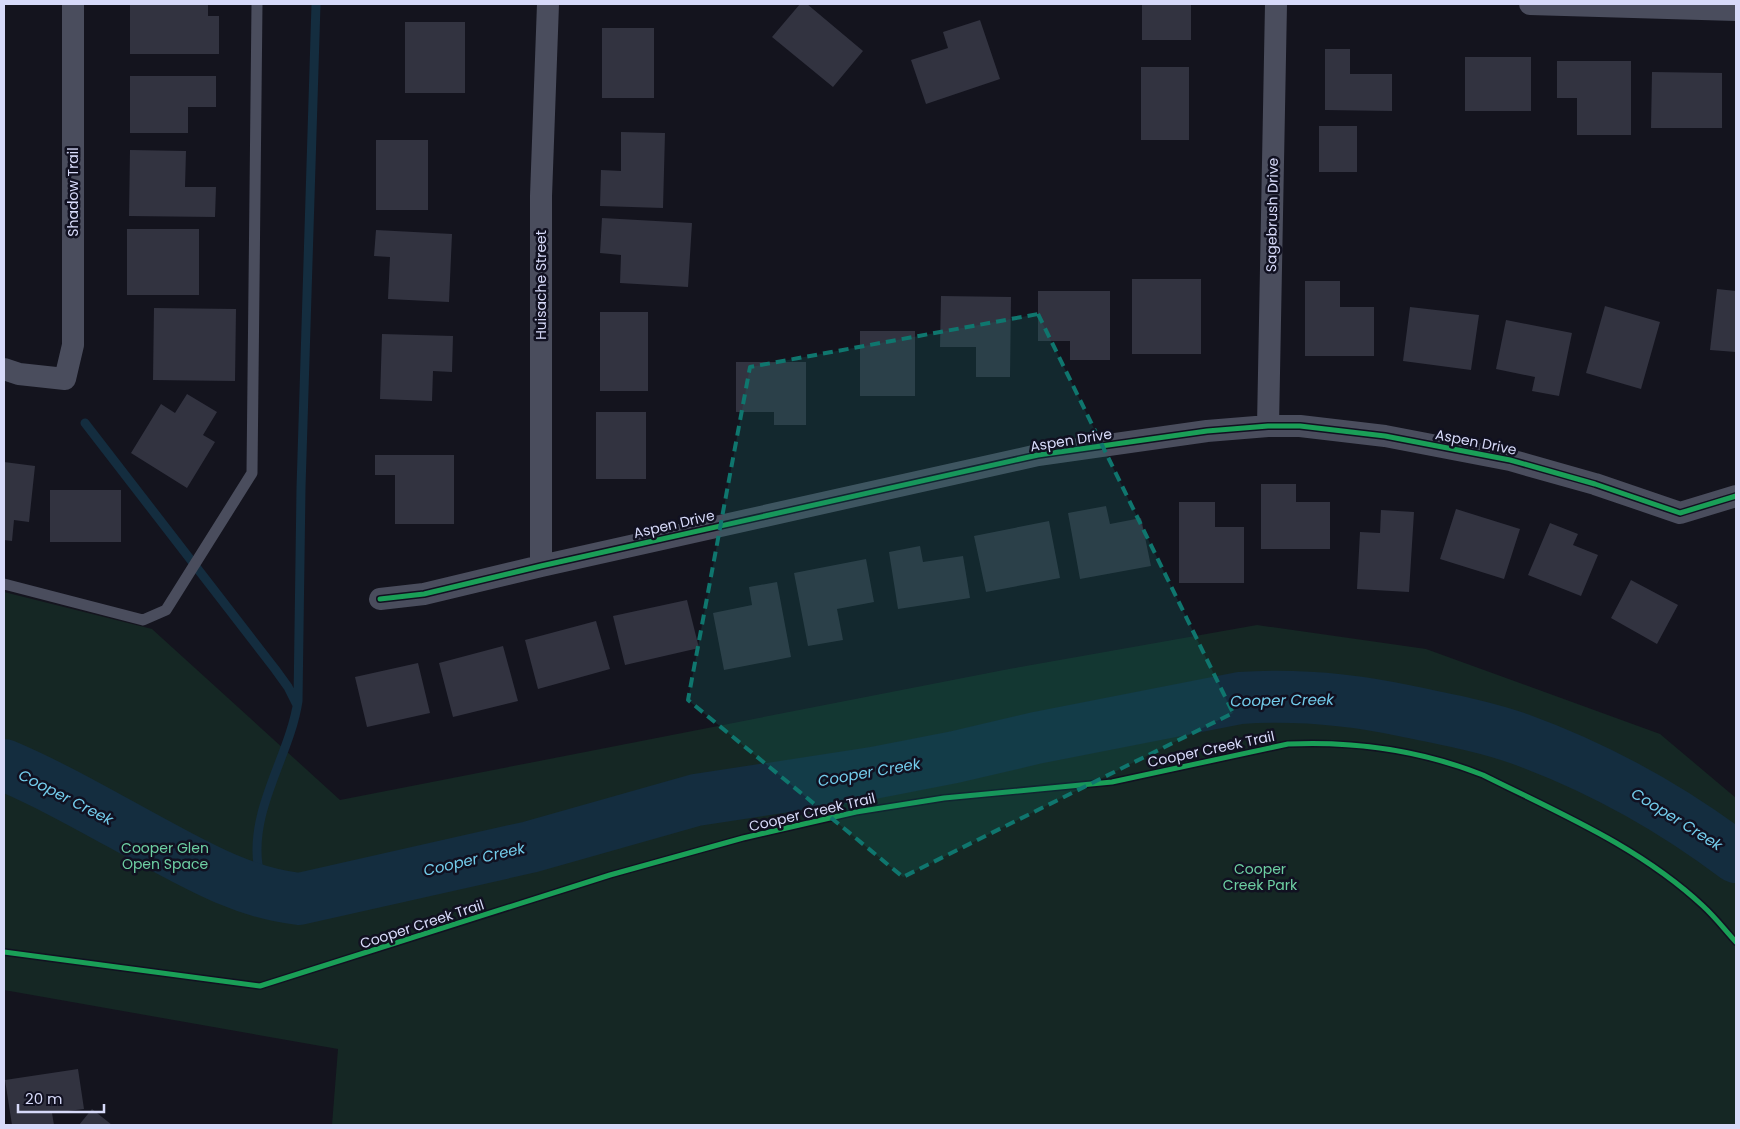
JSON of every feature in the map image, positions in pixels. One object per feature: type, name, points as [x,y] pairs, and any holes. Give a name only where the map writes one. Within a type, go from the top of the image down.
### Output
[{"type":"street","name":"Shadow Trail","points":[[4,369],[19,374],[65,379],[73,344],[73,4]]},
{"type":"street","name":"Huisache Street","points":[[541,566],[541,196],[548,4]]},
{"type":"street","name":"Sagebrush Drive","points":[[1268,426],[1276,4]]},
{"type":"street","points":[[1530,4],[1736,10]]},
{"type":"street","name":"Aspen Drive","points":[[380,599],[424,594],[1038,455],[1207,431],[1268,426],[1300,426],[1385,436],[1510,460],[1595,484],[1680,513],[1736,496]]},
{"type":"lane","points":[[4,584],[142,620],[166,610],[252,473],[257,4]]},
{"type":"highlighted area","points":[[1038,314],[1233,713],[903,877],[688,700],[750,367]]},
{"type":"green space","name":"Cooper Creek Park","points":[[4,592],[152,629],[340,800],[1009,669],[1257,625],[1426,649],[1660,734],[1736,798],[1736,1125],[332,1125],[338,1049],[4,990]]},
{"type":"building","points":[[130,4],[208,4],[208,16],[219,16],[219,54],[130,54]]},
{"type":"building","points":[[800,4],[807,4],[863,51],[833,87],[772,37]]},
{"type":"building","points":[[1142,4],[1191,4],[1191,40],[1142,40]]},
{"type":"building","points":[[980,20],[1000,79],[926,104],[911,60],[948,48],[943,32]]},
{"type":"building","points":[[405,22],[465,22],[465,93],[405,93]]},
{"type":"building","points":[[602,28],[654,28],[654,98],[602,98]]},
{"type":"building","points":[[1325,49],[1350,49],[1350,74],[1392,74],[1392,111],[1325,110]]},
{"type":"building","points":[[1465,57],[1531,57],[1531,111],[1465,111]]},
{"type":"building","points":[[1557,61],[1631,61],[1631,135],[1577,135],[1577,98],[1557,98]]},
{"type":"building","points":[[1141,67],[1189,67],[1189,140],[1141,140]]},
{"type":"building","points":[[1652,72],[1722,73],[1722,128],[1651,128]]},
{"type":"building","points":[[130,76],[216,76],[216,107],[188,107],[188,133],[130,133]]},
{"type":"building","points":[[1319,126],[1357,126],[1357,172],[1319,172]]},
{"type":"building","points":[[621,132],[665,133],[663,208],[600,206],[601,170],[621,171]]},
{"type":"building","points":[[376,140],[428,140],[428,210],[376,210]]},
{"type":"building","points":[[130,150],[186,151],[185,187],[216,187],[215,217],[129,216]]},
{"type":"building","points":[[602,218],[692,223],[688,287],[620,283],[621,255],[600,253]]},
{"type":"building","points":[[127,229],[199,229],[199,295],[127,295]]},
{"type":"building","points":[[376,230],[452,234],[449,302],[388,299],[390,257],[374,256]]},
{"type":"building","points":[[1132,279],[1201,279],[1201,354],[1132,354]]},
{"type":"building","points":[[1305,281],[1340,281],[1340,307],[1374,307],[1374,356],[1305,356]]},
{"type":"building","points":[[1717,289],[1736,291],[1736,352],[1710,350]]},
{"type":"building","points":[[1038,291],[1110,291],[1110,360],[1070,360],[1070,341],[1038,341]]},
{"type":"building","points":[[941,296],[1011,297],[1010,377],[976,377],[976,347],[940,347]]},
{"type":"building","points":[[1605,306],[1660,322],[1641,389],[1586,373]]},
{"type":"building","points":[[1410,307],[1479,315],[1471,370],[1403,361]]},
{"type":"building","points":[[154,308],[236,309],[235,381],[153,380]]},
{"type":"building","points":[[600,312],[648,312],[648,391],[600,391]]},
{"type":"building","points":[[1506,320],[1572,333],[1559,396],[1532,391],[1535,377],[1496,369]]},
{"type":"building","points":[[860,331],[915,331],[915,396],[860,396]]},
{"type":"building","points":[[382,334],[453,336],[452,372],[433,371],[432,401],[380,399]]},
{"type":"building","points":[[736,362],[806,362],[806,425],[774,425],[774,412],[736,412]]},
{"type":"building","points":[[187,394],[217,412],[203,435],[215,442],[187,488],[131,453],[161,404],[175,413]]},
{"type":"building","points":[[596,412],[646,412],[646,479],[596,479]]},
{"type":"building","points":[[375,455],[454,455],[454,524],[395,524],[395,475],[375,475]]},
{"type":"building","points":[[4,462],[35,466],[29,522],[14,520],[12,541],[4,540]]},
{"type":"building","points":[[1261,484],[1296,484],[1296,502],[1330,502],[1330,549],[1261,549]]},
{"type":"building","points":[[50,490],[121,490],[121,542],[50,542]]},
{"type":"building","points":[[1179,502],[1215,502],[1215,527],[1244,527],[1244,583],[1179,583]]},
{"type":"building","points":[[1106,506],[1110,524],[1141,518],[1151,566],[1080,579],[1068,513]]},
{"type":"building","points":[[1456,509],[1520,529],[1504,579],[1440,559]]},
{"type":"building","points":[[1381,510],[1414,512],[1409,592],[1357,589],[1360,532],[1380,533]]},
{"type":"building","points":[[1049,521],[1060,578],[986,592],[974,536]]},
{"type":"building","points":[[1550,523],[1578,534],[1573,545],[1598,555],[1581,596],[1528,575]]},
{"type":"building","points":[[920,546],[923,562],[963,556],[970,598],[898,609],[889,552]]},
{"type":"building","points":[[866,559],[874,602],[837,609],[843,640],[808,646],[794,573]]},
{"type":"building","points":[[1631,580],[1678,605],[1657,644],[1611,618]]},
{"type":"building","points":[[777,582],[791,657],[724,670],[713,613],[752,605],[749,587]]},
{"type":"building","points":[[687,600],[699,648],[625,665],[613,616]]},
{"type":"building","points":[[596,621],[610,669],[538,689],[525,640]]},
{"type":"building","points":[[503,646],[518,701],[453,717],[439,663]]},
{"type":"building","points":[[418,663],[430,713],[367,727],[355,677]]},
{"type":"building","points":[[78,1069],[84,1109],[52,1113],[54,1125],[12,1125],[5,1080]]},
{"type":"building","points":[[92,1109],[112,1125],[79,1125]]},
{"type":"waterway","points":[[267,894],[258,865],[257,844],[260,823],[265,802],[294,721],[298,701],[301,488],[316,4]]},
{"type":"waterway","points":[[85,423],[275,669],[288,687],[297,705]]},
{"type":"waterway","name":"Cooper Creek","points":[[4,765],[61,792],[224,878],[261,891],[299,899],[530,847],[696,800],[873,773],[955,757],[1036,738],[1240,698],[1303,697],[1385,707],[1449,720],[1520,739],[1577,762],[1632,790],[1686,822],[1736,857]]},
{"type":"cycle path","points":[[380,599],[424,594],[1038,455],[1207,431],[1268,426],[1300,426],[1385,436],[1510,460],[1595,484],[1680,513],[1736,496]]},
{"type":"cycle path","name":"Cooper Creek Trail","points":[[4,952],[260,986],[610,875],[743,838],[856,812],[944,798],[1112,782],[1288,744],[1313,743],[1363,746],[1411,753],[1459,766],[1483,775],[1598,833],[1653,866],[1703,906],[1736,942]]},
{"type":"park label","name":"Cooper Glen Open Space","points":[[165,856]]}]
